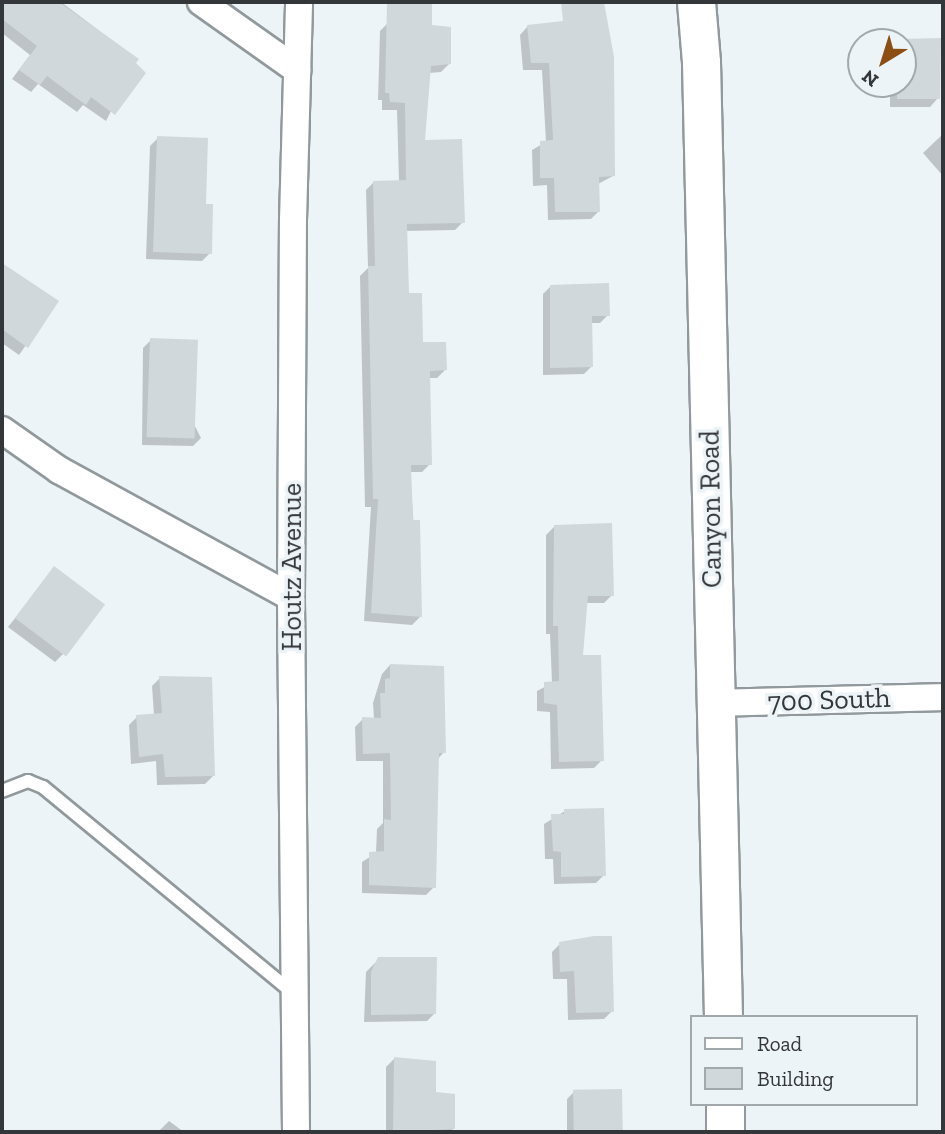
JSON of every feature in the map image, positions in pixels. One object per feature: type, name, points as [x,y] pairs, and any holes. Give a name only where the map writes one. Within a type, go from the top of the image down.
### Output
[{"type":"main road","name":"Canyon Road","points":[[696,2],[701,62],[723,1015]]},
{"type":"main road","points":[[724,1106],[725,1132]]},
{"type":"street","points":[[201,2],[297,70]]},
{"type":"street","name":"Houtz Avenue","points":[[296,1132],[291,597],[299,2]]},
{"type":"street","points":[[2,430],[59,470],[291,597]]},
{"type":"street","name":"700 South","points":[[715,703],[943,696]]},
{"type":"lane","points":[[2,791],[28,781],[43,787],[295,995]]},
{"type":"building","points":[[2,2],[59,2],[139,59],[136,63],[146,73],[115,115],[91,97],[86,105],[47,76],[40,85],[19,70],[37,46],[2,19]]},
{"type":"building","points":[[387,2],[432,2],[432,25],[451,27],[451,64],[431,66],[425,140],[462,139],[465,223],[407,224],[409,293],[422,293],[423,342],[446,342],[447,370],[430,371],[432,465],[411,465],[413,520],[420,520],[422,617],[371,613],[378,499],[373,499],[368,266],[375,266],[373,181],[406,180],[405,103],[390,102],[389,93],[385,93]]},
{"type":"building","points":[[561,2],[604,2],[614,57],[615,176],[599,177],[600,212],[555,212],[554,178],[540,178],[540,141],[553,140],[549,63],[531,63],[527,25],[563,21]]},
{"type":"building","points":[[941,38],[940,99],[897,99],[917,98],[917,39]]},
{"type":"building","points":[[157,136],[208,138],[206,204],[213,204],[212,254],[153,252]]},
{"type":"building","points":[[2,263],[59,301],[28,348],[2,329]]},
{"type":"building","points":[[609,283],[610,316],[592,316],[593,367],[550,368],[550,285]]},
{"type":"building","points":[[150,338],[198,340],[195,439],[147,437]]},
{"type":"building","points":[[612,523],[614,596],[588,596],[583,655],[601,655],[604,761],[559,762],[557,705],[544,703],[544,682],[559,681],[558,626],[553,626],[554,525]]},
{"type":"building","points":[[54,566],[105,605],[66,656],[15,618]]},
{"type":"building","points":[[390,664],[444,666],[446,753],[439,753],[436,888],[369,885],[369,852],[384,851],[384,819],[391,820],[390,753],[363,754],[362,717],[381,718],[380,693],[385,693],[385,679],[390,678]]},
{"type":"building","points":[[159,676],[212,677],[215,776],[165,777],[163,754],[139,757],[136,715],[162,713]]},
{"type":"building","points":[[604,808],[606,876],[561,877],[561,852],[553,851],[551,814],[564,814],[564,809]]},
{"type":"building","points":[[612,936],[614,1012],[576,1013],[574,971],[560,972],[559,942]]},
{"type":"building","points":[[378,957],[437,957],[436,1014],[371,1015],[371,972]]},
{"type":"building","points":[[394,1057],[436,1061],[436,1092],[455,1094],[455,1129],[393,1132]]},
{"type":"building","points":[[622,1089],[623,1132],[574,1132],[573,1090]]}]
